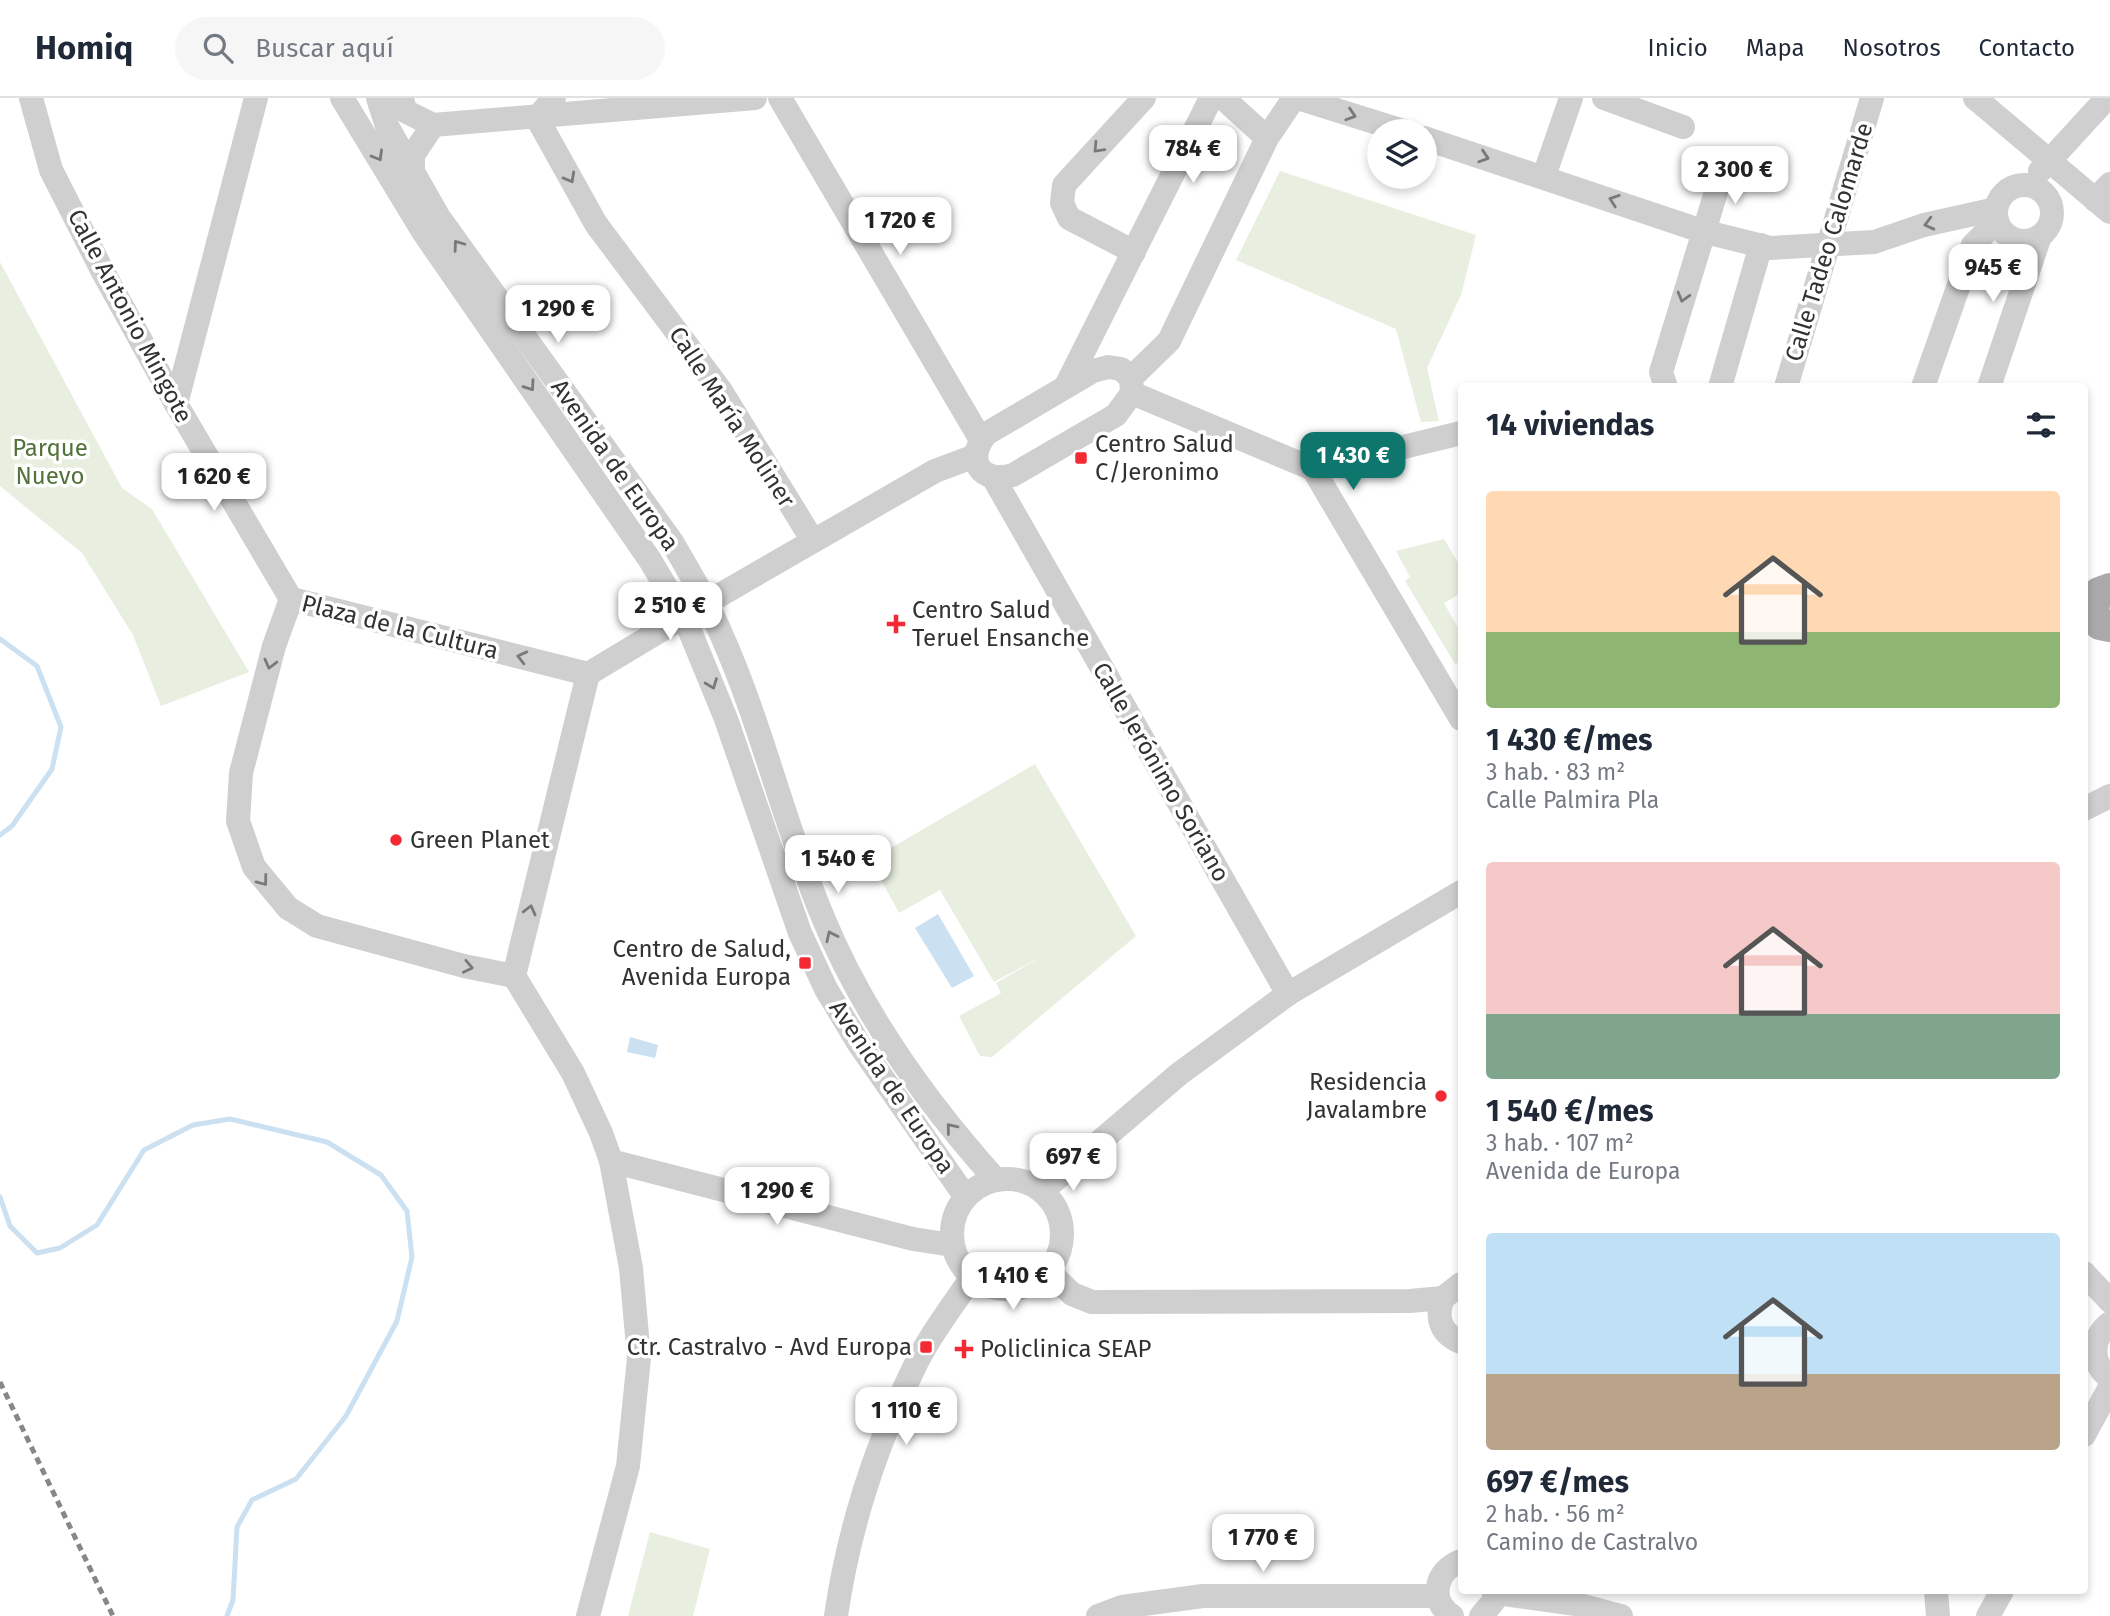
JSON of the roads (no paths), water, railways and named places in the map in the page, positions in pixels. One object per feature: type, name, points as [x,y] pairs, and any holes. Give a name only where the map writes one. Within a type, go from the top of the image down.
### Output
[{"type":"street","name":"Calle Antonio Mingote","points":[[30,98],[51,170],[103,272],[176,404],[291,599]]},
{"type":"street","points":[[176,404],[256,98]]},
{"type":"street","name":"Avenida de Europa","points":[[342,98],[424,233],[650,560],[683,617],[721,706],[800,933],[826,989],[859,1044],[965,1196]]},
{"type":"street","name":"Avenida de Europa","points":[[379,98],[387,126],[438,216],[672,542],[706,603],[747,702],[822,916],[848,972],[934,1107],[996,1180]]},
{"type":"street","points":[[402,98],[405,111],[433,125],[755,98]]},
{"type":"street","points":[[537,118],[554,98]]},
{"type":"street","points":[[780,98],[978,448]]},
{"type":"street","points":[[1134,252],[1069,218],[1062,203],[1064,185],[1144,98]]},
{"type":"street","points":[[1066,386],[1211,98]]},
{"type":"street","points":[[1223,98],[1266,138]]},
{"type":"street","points":[[993,477],[1013,475],[1116,415],[1131,386],[1169,341],[1266,138],[1296,98],[1367,120]]},
{"type":"street","points":[[1544,176],[1571,98]]},
{"type":"street","points":[[1604,98],[1683,127]]},
{"type":"street","name":"Calle Tadeo Calomarde","points":[[1787,383],[1872,98]]},
{"type":"street","points":[[1975,98],[2076,183],[2105,199]]},
{"type":"street","points":[[2028,185],[2107,98]]},
{"type":"street","name":"Calle María Moliner","points":[[537,118],[596,224],[721,391],[813,541]]},
{"type":"street","points":[[413,172],[413,155],[433,125]]},
{"type":"street","points":[[1437,142],[1702,231],[1770,247],[1874,242],[1924,225],[1996,215]]},
{"type":"street","points":[[1665,383],[1661,372],[1724,166]]},
{"type":"street","points":[[2051,205],[2076,183]]},
{"type":"street","points":[[1924,383],[1973,245],[1996,215],[2004,193],[2011,188],[2028,185],[2043,192],[2051,205],[2051,222],[2040,236],[1990,383]]},
{"type":"street","points":[[1996,215],[2007,235],[2015,240],[2032,240],[2040,236]]},
{"type":"street","points":[[1721,383],[1761,245]]},
{"type":"street","points":[[706,603],[978,448],[995,426],[1093,371],[1121,369],[1131,386],[1313,469],[1458,714]]},
{"type":"street","points":[[1313,469],[1458,434]]},
{"type":"street","name":"Calle Jerónimo Soriano","points":[[978,448],[978,468],[993,477],[1288,994]]},
{"type":"street","name":"Plaza de la Cultura","points":[[514,976],[464,966],[317,926],[288,908],[254,867],[237,821],[241,773],[274,646],[291,599],[588,674]]},
{"type":"street","points":[[588,1616],[628,1466],[639,1357],[631,1268],[611,1161],[573,1073],[514,976],[588,674],[683,617]]},
{"type":"street","points":[[2088,806],[2110,796]]},
{"type":"street","points":[[1042,1191],[1179,1074],[1288,994],[1458,894]]},
{"type":"street","points":[[611,1161],[913,1239],[952,1244]]},
{"type":"street","points":[[996,1180],[1020,1181],[1042,1191],[1054,1205],[1061,1221],[1062,1239],[1058,1256],[1048,1271],[1027,1285],[1003,1290],[986,1286],[971,1277],[959,1263],[952,1244],[952,1227],[965,1196],[981,1185],[996,1180]]},
{"type":"street","points":[[1048,1271],[1072,1294],[1092,1302],[1410,1301],[1452,1291]]},
{"type":"street","points":[[836,1616],[842,1576],[872,1471],[912,1370],[971,1277]]},
{"type":"street","points":[[2088,1277],[2110,1301]]},
{"type":"street","points":[[1452,1291],[1439,1307],[1441,1325],[1458,1341]]},
{"type":"street","points":[[2110,1323],[2090,1345],[2098,1366],[2110,1378]]},
{"type":"street","points":[[2088,1428],[2110,1387]]},
{"type":"street","points":[[1098,1616],[1206,1606],[1445,1606],[1440,1578],[1445,1570],[1458,1564]]},
{"type":"street","points":[[1481,1616],[1488,1610],[1495,1594]]},
{"type":"street","points":[[1505,1594],[1576,1610],[1621,1616]]},
{"type":"street","points":[[1936,1594],[1938,1616]]},
{"type":"street","points":[[1988,1616],[2000,1594]]},
{"type":"water","points":[[938,914],[974,976],[952,988],[915,928]]},
{"type":"water","points":[[630,1037],[658,1045],[655,1058],[627,1052]]},
{"type":"waterway","points":[[0,639],[37,666],[61,727],[52,769],[12,826],[0,835]]},
{"type":"waterway","points":[[0,1197],[10,1226],[37,1253],[60,1248],[97,1225],[144,1150],[193,1125],[230,1119],[327,1142],[381,1175],[407,1211],[412,1257],[397,1321],[346,1416],[296,1479],[252,1500],[237,1527],[233,1600],[227,1616]]},
{"type":"railway","points":[[0,1382],[113,1616]]},
{"type":"place","name":"Centro Salud C/Jeronimo","points":[[1081,458]]},
{"type":"place","name":"Centro Salud Teruel Ensanche","points":[[896,624]]},
{"type":"place","name":"Green Planet","points":[[396,840]]},
{"type":"place","name":"Centro de Salud, Avenida Europa","points":[[805,963]]},
{"type":"place","name":"Residencia Javalambre","points":[[1441,1096]]},
{"type":"place","name":"Ctr. Castralvo - Avd Europa","points":[[926,1347]]},
{"type":"place","name":"Policlinica SEAP","points":[[964,1349]]},
{"type":"park label","name":"Parque Nuevo","points":[[50,462]]}]
